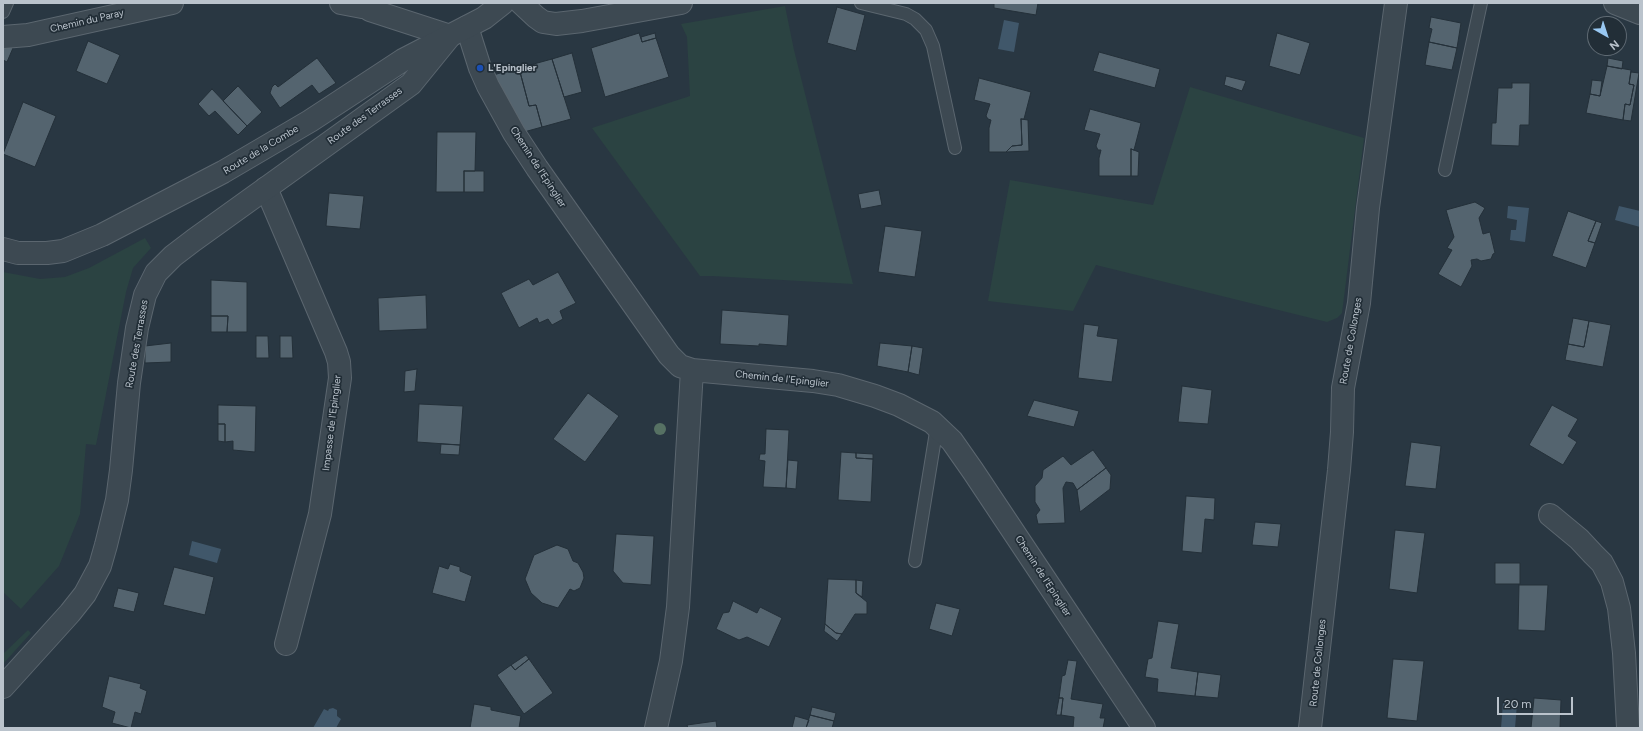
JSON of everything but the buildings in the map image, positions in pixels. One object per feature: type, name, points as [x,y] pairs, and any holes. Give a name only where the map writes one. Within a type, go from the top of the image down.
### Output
[{"type":"street","name":"Chemin du Paray","points":[[3,36],[28,35],[172,3]]},
{"type":"street","points":[[341,3],[458,31]]},
{"type":"street","name":"Route de la Combe","points":[[3,249],[18,253],[47,253],[63,250],[102,235],[224,172],[310,121],[403,60],[484,18],[504,3]]},
{"type":"street","points":[[521,3],[536,17],[544,22],[556,24],[582,22],[681,3]]},
{"type":"street","name":"Route de Collonges","points":[[1310,728],[1339,470],[1343,388],[1359,303],[1368,208],[1396,3]]},
{"type":"street","points":[[1615,3],[1640,13]]},
{"type":"street","name":"Route des Terrasses","points":[[3,688],[70,613],[85,594],[100,566],[116,500],[121,470],[132,358],[144,302],[150,282],[156,273],[173,256],[411,84],[458,31]]},
{"type":"street","name":"Chemin de l'Epinglier","points":[[458,31],[480,68],[488,86],[514,132],[537,168],[654,337],[674,361],[680,366],[692,370],[813,381],[838,385],[900,405],[937,426],[952,441],[973,471],[1144,728]]},
{"type":"street","name":"Impasse de l'Epinglier","points":[[266,188],[333,345],[339,362],[340,378],[320,514],[286,644]]},
{"type":"street","points":[[656,728],[671,661],[678,607],[692,370]]},
{"type":"street","points":[[1550,515],[1579,539],[1602,563],[1612,582],[1619,608],[1624,653],[1628,728]]},
{"type":"lane","points":[[3,12],[7,3]]},
{"type":"lane","points":[[861,3],[906,14],[926,30],[934,46],[955,148]]},
{"type":"lane","points":[[1445,170],[1481,3]]},
{"type":"lane","points":[[915,561],[937,426]]},
{"type":"green space","points":[[785,6],[794,50],[853,284],[700,276],[592,128],[690,96],[687,37],[681,24]]},
{"type":"green space","points":[[1190,87],[1364,138],[1342,313],[1337,318],[1327,322],[1096,265],[1073,311],[988,301],[1010,180],[1153,205]]},
{"type":"green space","points":[[145,238],[151,248],[133,268],[126,292],[96,445],[86,444],[80,514],[59,566],[21,609],[3,592],[3,272],[40,279],[65,277],[89,268]]},
{"type":"green space","points":[[28,630],[31,633],[3,664],[3,654]]},
{"type":"water","points":[[1004,20],[1019,23],[1014,52],[998,49]]},
{"type":"water","points":[[1508,206],[1529,208],[1525,242],[1510,240],[1511,230],[1516,230],[1517,220],[1507,218]]},
{"type":"water","points":[[1619,206],[1640,211],[1640,227],[1615,220]]},
{"type":"water","points":[[192,541],[221,549],[217,563],[189,555]]},
{"type":"water","points":[[1503,703],[1517,704],[1515,728],[1501,728]]},
{"type":"water","points":[[333,708],[337,710],[337,716],[341,719],[336,728],[313,728],[324,709],[328,711],[329,709]]},
{"type":"place","name":"L'Epinglier","points":[[480,68]]}]
